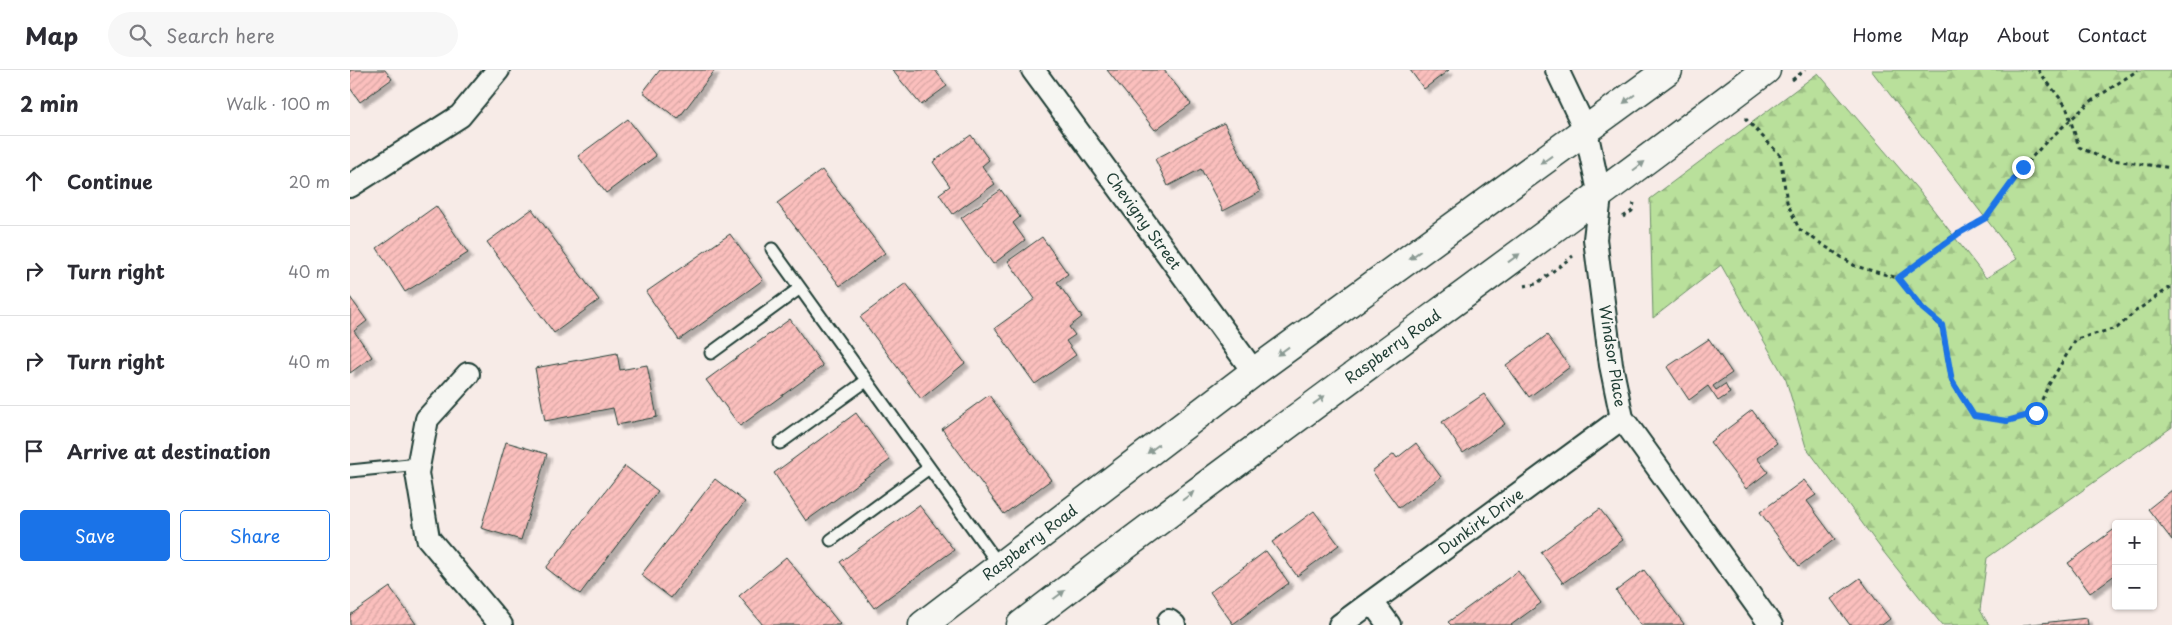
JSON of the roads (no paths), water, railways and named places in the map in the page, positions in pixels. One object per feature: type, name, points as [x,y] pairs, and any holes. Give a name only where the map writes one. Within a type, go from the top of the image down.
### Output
[{"type":"main road","name":"Raspberry Road","points":[[923,625],[1254,372],[1668,70]]},
{"type":"main road","name":"Raspberry Road","points":[[1021,625],[1197,490],[1600,196],[1766,70]]},
{"type":"street","points":[[350,186],[460,116],[498,70]]},
{"type":"street","name":"Chevigny Street","points":[[1033,70],[1254,372]]},
{"type":"street","name":"Windsor Place","points":[[1556,70],[1586,131],[1600,196],[1595,239],[1611,365],[1622,418],[1772,625]]},
{"type":"street","points":[[468,374],[427,419],[417,473],[428,538],[501,625]]},
{"type":"street","name":"Dunkirk Drive","points":[[1340,625],[1622,418]]},
{"type":"street","points":[[1372,602],[1389,625]]},
{"type":"lane","points":[[772,249],[1000,566]]},
{"type":"lane","points":[[711,352],[800,288]]},
{"type":"lane","points":[[780,443],[866,381]]},
{"type":"lane","points":[[350,471],[419,464]]},
{"type":"lane","points":[[831,540],[929,468]]}]
